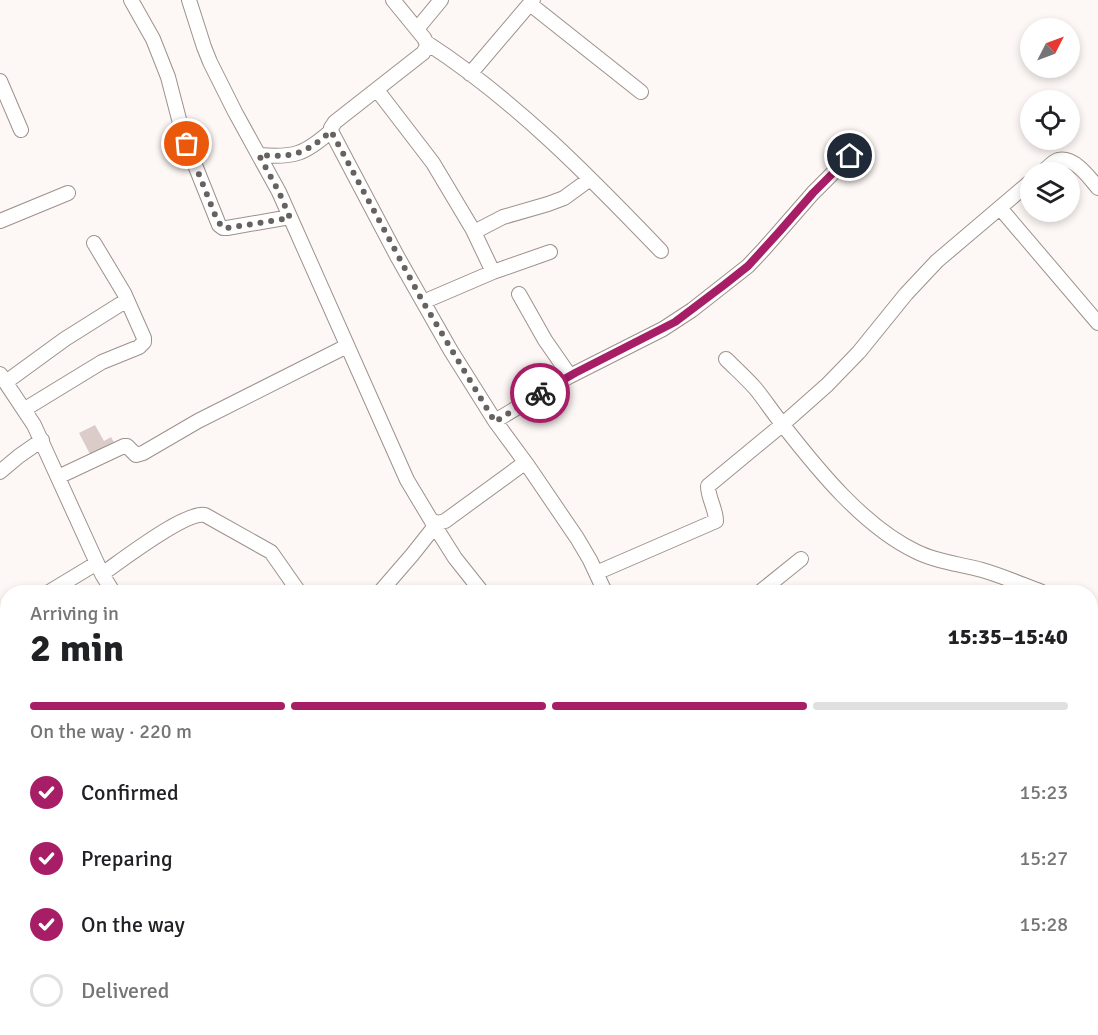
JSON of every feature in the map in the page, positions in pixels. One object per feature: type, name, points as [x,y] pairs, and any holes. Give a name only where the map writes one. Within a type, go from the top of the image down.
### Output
[{"type":"street","points":[[131,0],[153,39],[168,77],[180,123],[219,225],[227,228],[290,218]]},
{"type":"street","points":[[189,0],[210,62],[279,192],[407,480],[455,558],[476,585]]},
{"type":"street","points":[[393,0],[427,43],[470,74],[552,142],[661,251]]},
{"type":"street","points":[[417,29],[441,0]]},
{"type":"street","points":[[470,74],[532,2],[641,92]]},
{"type":"street","points":[[427,43],[427,48],[423,53],[330,128],[423,302],[495,422],[577,538],[602,585]]},
{"type":"street","points":[[0,81],[21,130]]},
{"type":"street","points":[[377,90],[433,163],[474,232],[493,272]]},
{"type":"street","points":[[259,155],[284,156],[303,152],[331,131]]},
{"type":"street","points":[[495,422],[570,376],[675,322],[748,266],[813,193],[850,156]]},
{"type":"street","points":[[1054,162],[1067,160],[1071,162]]},
{"type":"street","points":[[1080,168],[1098,188]]},
{"type":"street","points":[[474,232],[503,217],[564,198],[590,178]]},
{"type":"street","points":[[596,573],[714,523],[717,519],[708,486],[783,424],[848,364],[906,294],[937,261],[1020,191]]},
{"type":"street","points":[[0,221],[69,193]]},
{"type":"street","points":[[1000,208],[1098,323]]},
{"type":"street","points":[[25,409],[102,362],[142,345],[144,342],[127,300],[94,243]]},
{"type":"street","points":[[423,302],[493,272],[550,252]]},
{"type":"street","points":[[519,294],[545,340],[570,376]]},
{"type":"street","points":[[109,585],[99,569],[42,440],[25,409],[3,378],[127,300]]},
{"type":"street","points":[[58,477],[124,446],[136,455],[143,453],[198,421],[347,346]]},
{"type":"street","points":[[726,359],[751,383],[836,488],[873,524],[896,541],[935,560],[981,570],[1023,585]]},
{"type":"street","points":[[0,472],[42,440]]},
{"type":"street","points":[[386,585],[412,555],[433,523],[445,520],[519,467],[528,466]]},
{"type":"street","points":[[65,585],[99,569],[183,520],[201,514],[271,552],[291,585]]},
{"type":"street","points":[[769,585],[801,559]]},
{"type":"street","points":[[460,1035],[466,1035]]},
{"type":"building","points":[[95,425],[104,441],[111,437],[116,446],[92,458],[79,433]]},
{"type":"way so far","points":[[187,144],[219,225],[227,228],[290,218],[273,179],[259,155],[278,157],[303,152],[331,131],[423,302],[495,422],[540,393]]},
{"type":"route","points":[[540,393],[663,329],[692,310],[748,266],[813,193],[850,156]]}]
